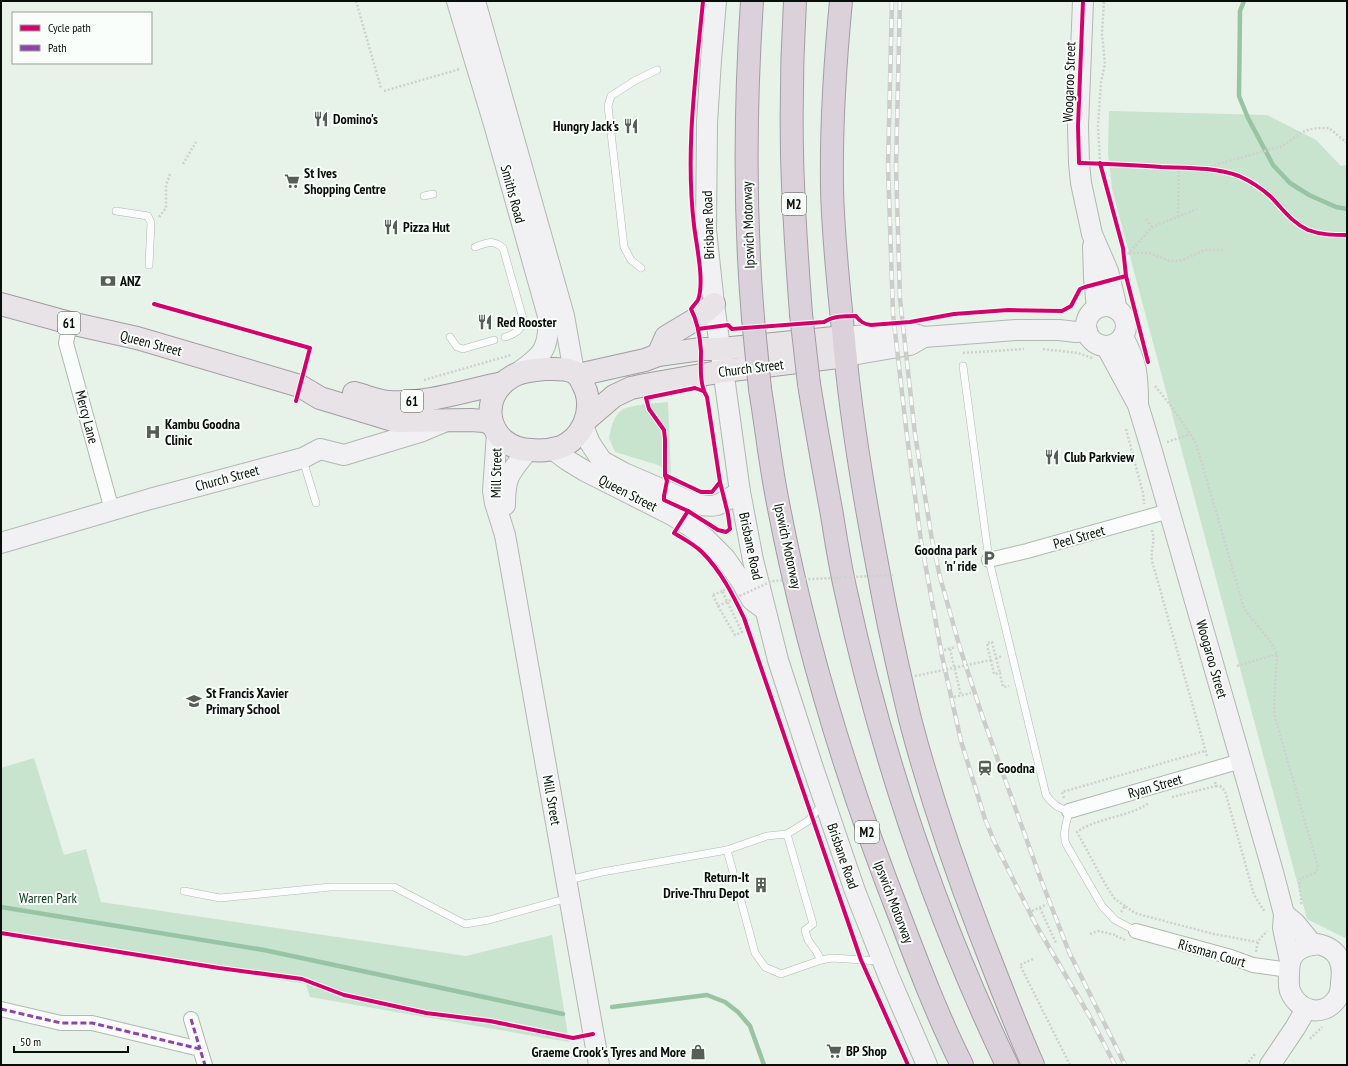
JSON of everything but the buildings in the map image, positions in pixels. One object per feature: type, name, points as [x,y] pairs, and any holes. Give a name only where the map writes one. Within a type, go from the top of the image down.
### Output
[{"type":"highway","name":"Ipswich Motorway","points":[[752,1],[746,112],[750,281],[760,389],[781,518],[810,643],[826,700],[867,831],[910,945],[962,1065]]},
{"type":"highway","name":"M2","points":[[795,1],[792,154],[794,217],[801,314],[809,384],[846,591],[861,657],[915,837],[948,928],[1007,1065]]},
{"type":"highway","points":[[841,1],[834,90],[832,188],[836,262],[851,408],[866,506],[886,613],[911,720],[942,828],[1015,1025],[1033,1065]]},
{"type":"main road","name":"Queen Street","points":[[1,304],[70,323],[137,338],[300,386],[320,398],[396,421],[450,419],[484,421],[494,428]]},
{"type":"main road","points":[[658,355],[666,337],[696,319],[714,304]]},
{"type":"main road","name":"Church Street","points":[[576,373],[645,360],[658,355],[701,349],[845,347]]},
{"type":"main road","name":"Church Street","points":[[585,423],[614,396],[631,388],[845,347]]},
{"type":"main road","name":"61","points":[[508,379],[531,371],[546,369],[576,373]]},
{"type":"main road","points":[[508,379],[495,393],[490,406],[490,413],[494,428],[502,441],[511,446],[520,449],[540,451],[562,446],[569,442],[578,434],[585,423],[588,406],[587,394],[576,373]]},
{"type":"main road","name":"Queen Street","points":[[300,386],[322,384],[389,402],[424,400],[508,379]]},
{"type":"street","name":"Smiths Road","points":[[457,1],[502,122],[564,316],[576,373]]},
{"type":"street","name":"Smiths Road","points":[[475,1],[548,316],[548,337],[541,355],[535,361],[508,379]]},
{"type":"street","name":"Brisbane Road","points":[[716,1],[707,123],[706,230],[714,304],[740,492],[753,560],[778,660],[854,891],[882,961],[927,1065]]},
{"type":"street","name":"Woogaroo Street","points":[[1083,1],[1078,126],[1079,163],[1081,183],[1092,234],[1094,278],[1107,308]]},
{"type":"street","points":[[1107,308],[1125,318],[1125,331],[1108,348],[1094,342],[1087,331],[1086,324],[1092,312],[1107,308]]},
{"type":"street","name":"Mercy Lane","points":[[70,323],[66,343],[112,510]]},
{"type":"street","name":"Church Street","points":[[845,347],[910,345],[924,337],[1016,330],[1087,331]]},
{"type":"street","name":"Woogaroo Street","points":[[1108,348],[1131,351],[1138,376],[1138,405],[1284,914],[1283,928],[1289,965]]},
{"type":"street","name":"Church Street","points":[[1,543],[311,453],[344,455],[420,432],[450,419]]},
{"type":"street","name":"Queen Street","points":[[585,423],[590,443],[602,461],[624,474],[696,504],[706,506],[722,504],[740,492]]},
{"type":"street","name":"Mill Street","points":[[494,428],[493,480],[495,503],[505,535],[599,1065]]},
{"type":"street","name":"Queen Street","points":[[552,449],[585,471],[672,515],[691,527],[705,538],[725,558],[742,582],[752,600],[765,610]]},
{"type":"street","name":"Mill Street","points":[[505,535],[505,495],[507,479],[510,472],[528,450]]},
{"type":"street","name":"Peel Street","points":[[989,560],[1027,551],[1169,510]]},
{"type":"street","name":"Ryan Street","points":[[1069,811],[1241,761]]},
{"type":"street","points":[[1284,914],[1295,923],[1313,945]]},
{"type":"street","name":"Rissman Court","points":[[1136,931],[1231,957],[1253,965],[1289,965]]},
{"type":"street","points":[[1322,945],[1330,949],[1345,968],[1339,994],[1334,1002],[1320,1009],[1313,1010],[1306,1009],[1297,1003],[1289,984],[1289,965],[1291,957],[1304,947],[1322,945]]},
{"type":"street","points":[[1,1009],[61,1023],[92,1023],[200,1049]]},
{"type":"street","points":[[1270,1065],[1306,1009]]},
{"type":"street","points":[[191,1019],[205,1065]]},
{"type":"lane","points":[[641,268],[631,260],[624,247],[608,106],[611,96],[636,80],[657,70]]},
{"type":"lane","points":[[424,196],[433,194]]},
{"type":"lane","points":[[116,211],[148,216],[151,223],[149,265]]},
{"type":"lane","points":[[475,247],[490,242],[498,244],[503,248],[524,322],[515,334],[505,337]]},
{"type":"lane","points":[[450,337],[457,347],[463,349],[494,340]]},
{"type":"lane","points":[[963,366],[989,560],[1046,795],[1056,806],[1062,810],[1069,811],[1064,838],[1099,902],[1115,920],[1136,931]]},
{"type":"lane","points":[[311,453],[316,503]]},
{"type":"lane","points":[[184,891],[220,898],[331,887],[394,887],[465,924],[489,920],[568,889],[602,872],[727,850],[767,836],[787,834],[808,821],[824,803]]},
{"type":"lane","points":[[787,834],[813,924],[806,930],[808,940],[821,960]]},
{"type":"lane","points":[[727,850],[733,872]]},
{"type":"lane","points":[[741,901],[756,953],[765,967],[781,974],[821,960],[832,958],[882,961]]},
{"type":"path","points":[[356,1],[381,88]]},
{"type":"path","points":[[1102,169],[1100,163],[1098,126],[1101,82],[1105,64],[1102,34],[1104,1]]},
{"type":"path","points":[[384,91],[461,68]]},
{"type":"path","points":[[1207,169],[1217,164],[1270,150],[1286,144],[1304,131],[1329,128],[1347,143]]},
{"type":"path","points":[[184,164],[196,142]]},
{"type":"path","points":[[1079,163],[1106,164]]},
{"type":"path","points":[[1171,167],[1185,168]]},
{"type":"path","points":[[1178,216],[1179,168]]},
{"type":"path","points":[[1199,169],[1214,170]]},
{"type":"path","points":[[159,217],[166,208],[166,185],[170,174]]},
{"type":"path","points":[[1129,253],[1152,227],[1197,209]]},
{"type":"path","points":[[1146,219],[1152,227]]},
{"type":"path","points":[[1124,263],[1124,254],[1129,253],[1149,253],[1170,261],[1178,261],[1185,260],[1205,250],[1225,250]]},
{"type":"path","points":[[1036,348],[1078,353],[1108,348]]},
{"type":"path","points":[[958,354],[1028,349]]},
{"type":"path","points":[[423,380],[514,354]]},
{"type":"path","points":[[1154,382],[1196,443],[1244,608],[1274,647],[1277,654],[1274,706],[1275,717],[1318,868],[1317,872],[1302,878],[1299,881],[1302,897],[1301,909],[1268,919],[1254,895],[1225,791],[1220,786],[1171,797]]},
{"type":"path","points":[[1124,424],[1155,541],[1151,555],[1152,561],[1216,786]]},
{"type":"path","points":[[718,606],[772,581],[893,575]]},
{"type":"path","points":[[726,582],[738,606]]},
{"type":"path","points":[[722,591],[742,632],[735,635],[713,595],[722,591],[729,588]]},
{"type":"path","points":[[1000,673],[994,674],[987,643],[992,642],[1000,673],[1003,687]]},
{"type":"path","points":[[944,650],[956,647]]},
{"type":"path","points":[[950,649],[961,695]]},
{"type":"path","points":[[996,658],[1012,653]]},
{"type":"path","points":[[1237,666],[1277,654]]},
{"type":"path","points":[[915,676],[991,660]]},
{"type":"path","points":[[954,697],[971,693]]},
{"type":"path","points":[[1125,906],[1115,899],[1108,889],[1077,832],[1094,823],[1140,809],[1151,802]]},
{"type":"path","points":[[1032,911],[1047,904]]},
{"type":"path","points":[[1040,908],[1056,943]]},
{"type":"path","points":[[1033,959],[1020,965],[1070,1065]]},
{"type":"path","points":[[1246,1065],[1260,1048]]},
{"type":"green space","points":[[1109,111],[1267,115],[1316,140],[1341,166],[1347,165],[1347,939],[1307,919],[1112,189],[1108,154]]},
{"type":"green space","points":[[668,402],[671,473],[658,465],[615,452],[609,438],[616,416],[622,410],[644,404]]},
{"type":"green space","name":"Warren Park","points":[[34,758],[64,855],[86,849],[101,902],[466,956],[552,935],[569,1042],[310,997],[306,984],[1,936],[1,768]]},
{"type":"waterway","points":[[1244,1],[1240,11],[1239,96],[1248,118],[1273,165],[1290,183],[1309,195],[1336,207],[1347,209]]},
{"type":"waterway","points":[[1,907],[264,950],[563,1014]]},
{"type":"waterway","points":[[612,1007],[707,995],[725,1002],[738,1012],[750,1026],[764,1065]]},
{"type":"railway","points":[[892,1],[888,166],[893,314],[921,541],[942,656],[961,741],[985,819],[994,841],[1036,925],[1089,1015],[1115,1065]]},
{"type":"railway","points":[[900,1],[896,166],[900,299],[915,434],[932,540],[940,577],[960,648],[983,718],[1040,877],[1069,952],[1125,1065]]},
{"type":"marked path","points":[[1,1009],[61,1023],[92,1023],[200,1049],[205,1065]]},
{"type":"marked path","points":[[191,1019],[200,1049]]},
{"type":"cycle path","points":[[665,475],[701,492],[712,492],[720,482],[707,397],[704,392],[702,381],[699,335],[697,324],[691,309],[698,300],[701,283],[692,197],[691,141],[692,113],[703,1]]},
{"type":"cycle path","points":[[1083,1],[1078,126],[1079,163],[1200,168],[1230,173],[1243,178],[1263,190],[1302,227],[1313,232],[1323,234],[1347,235]]},
{"type":"cycle path","points":[[1100,163],[1123,248],[1126,276],[1148,362]]},
{"type":"cycle path","points":[[698,329],[728,325],[732,329],[824,322],[835,317],[848,316],[856,316],[862,322],[871,325],[910,322],[954,314],[1008,310],[1062,311],[1071,306],[1080,289],[1126,276]]},
{"type":"cycle path","points":[[154,304],[310,348],[296,401]]},
{"type":"cycle path","points":[[703,391],[695,388],[646,398],[649,409],[664,430],[665,475],[667,481],[664,500],[688,511],[718,530],[726,532],[730,529],[720,482]]},
{"type":"cycle path","points":[[688,511],[674,533],[696,546],[709,559],[726,584],[744,618],[861,960],[908,1065]]},
{"type":"cycle path","points":[[1,933],[219,968],[302,979],[344,995],[426,1013],[490,1021],[573,1038],[593,1034]]},
{"type":"place","name":"Domino's","points":[[321,119]]},
{"type":"place","name":"Hungry Jack's","points":[[631,126]]},
{"type":"place","name":"St Ives Shopping Centre","points":[[292,181]]},
{"type":"place","name":"Pizza Hut","points":[[391,227]]},
{"type":"place","name":"ANZ","points":[[108,281]]},
{"type":"place","name":"Red Rooster","points":[[485,322]]},
{"type":"place","name":"Kambu Goodna Clinic","points":[[153,432]]},
{"type":"place","name":"Club Parkview","points":[[1052,457]]},
{"type":"place","name":"Goodna park 'n' ride","points":[[989,558]]},
{"type":"place","name":"St Francis Xavier Primary School","points":[[194,701]]},
{"type":"place","name":"Goodna","points":[[985,768]]},
{"type":"place","name":"Return-It Drive-Thru Depot","points":[[761,885]]},
{"type":"place","name":"BP Shop","points":[[834,1051]]},
{"type":"place","name":"Graeme Crook's Tyres and More","points":[[698,1052]]}]
